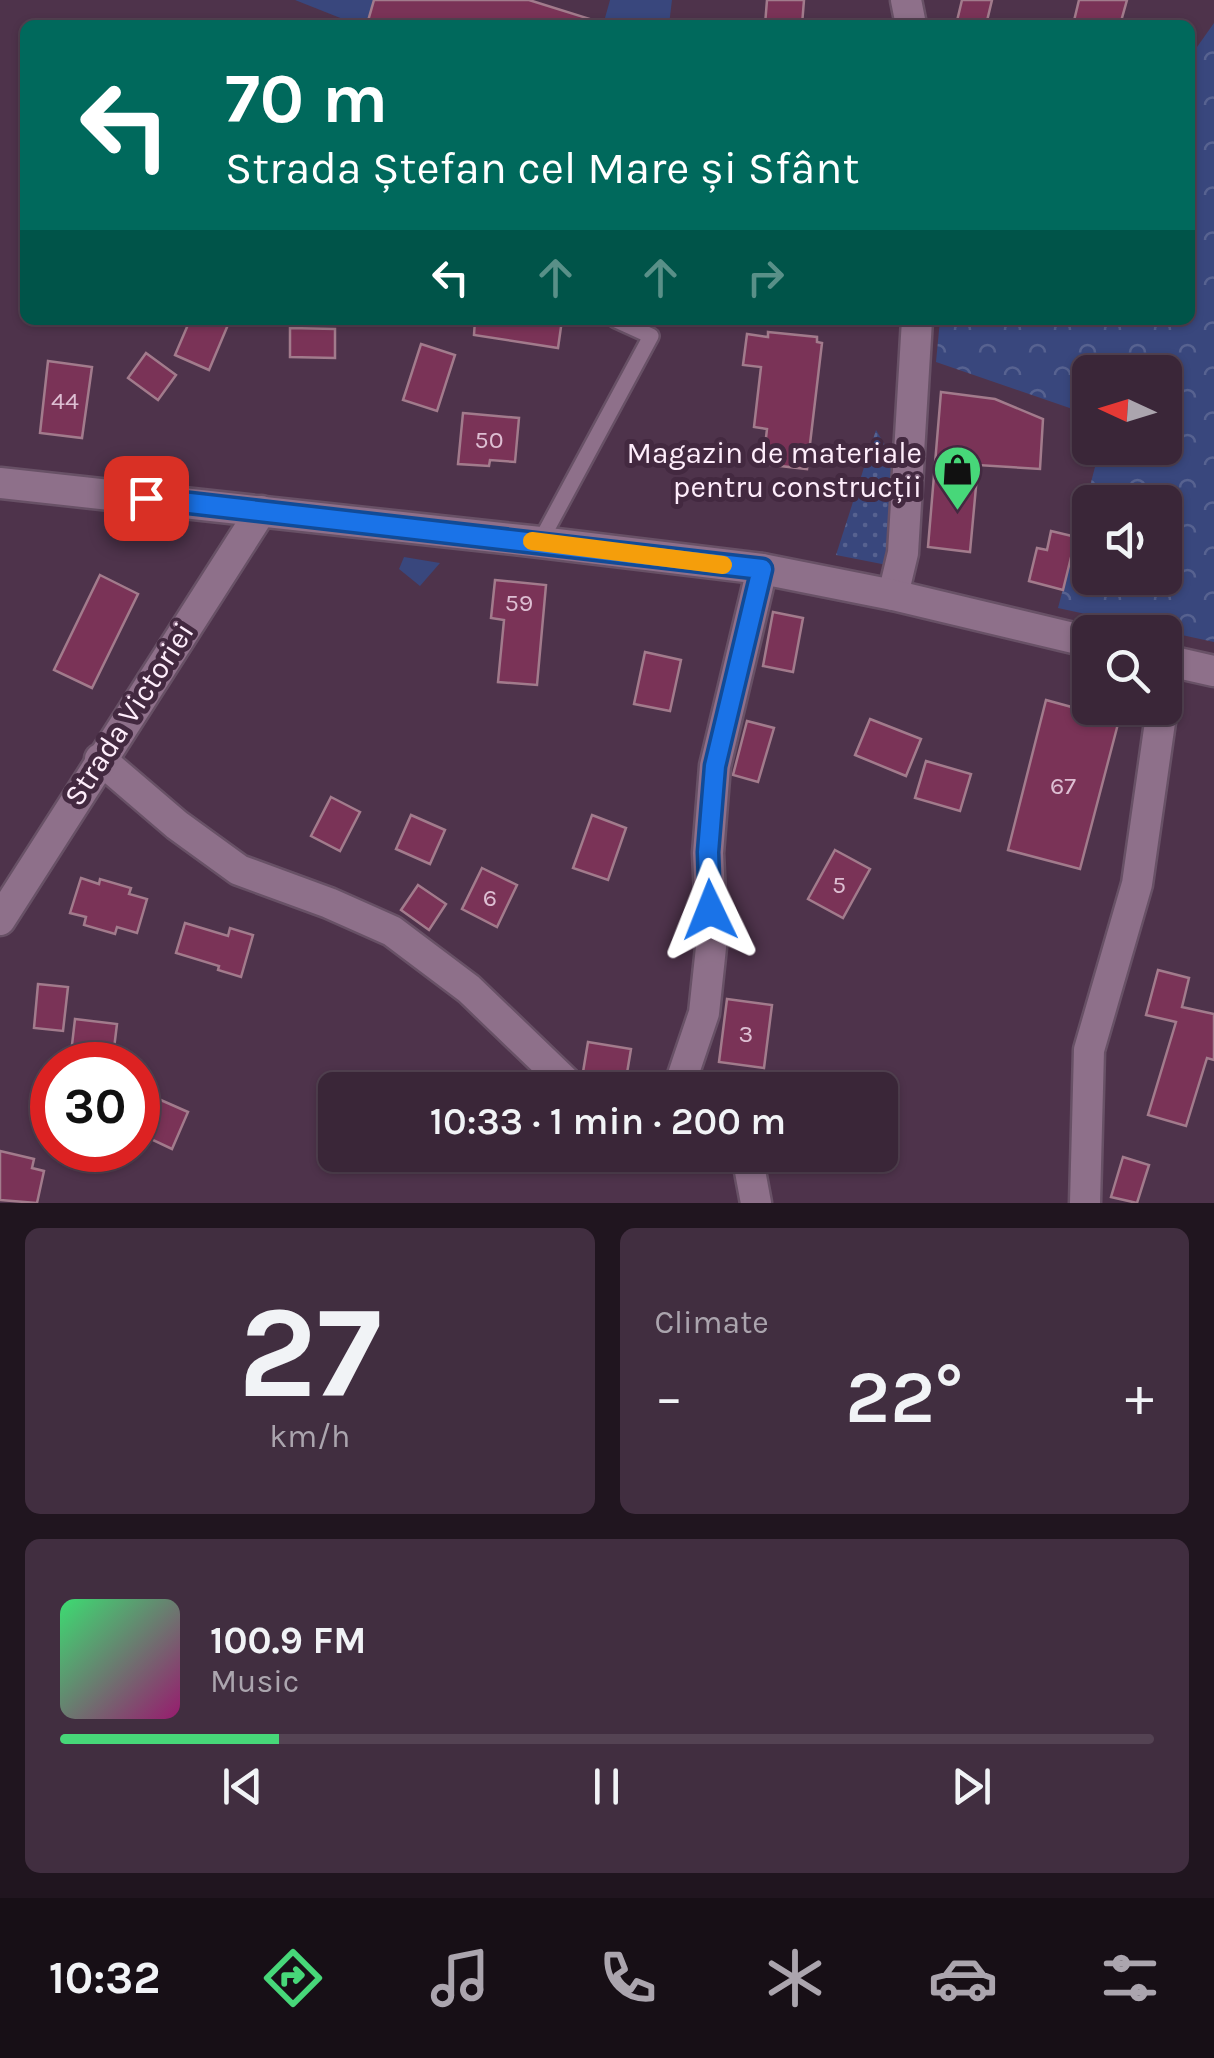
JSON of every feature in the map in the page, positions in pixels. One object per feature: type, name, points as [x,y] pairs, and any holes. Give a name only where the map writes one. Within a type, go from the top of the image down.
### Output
[{"type":"street","points":[[892,595],[904,552],[917,325]]},
{"type":"street","points":[[0,483],[762,569],[1072,638]]},
{"type":"street","name":"Strada Victoriei","points":[[0,920],[261,511]]},
{"type":"street","points":[[682,1072],[704,1013],[712,938],[708,852],[715,766],[762,569]]},
{"type":"street","points":[[1182,670],[1214,672]]},
{"type":"street","points":[[1084,1203],[1089,1050],[1137,884],[1160,725]]},
{"type":"street","points":[[100,759],[176,825],[239,870],[392,931],[470,989],[555,1072]]},
{"type":"street","points":[[750,1172],[756,1203]]},
{"type":"lane","points":[[540,542],[650,336],[627,325]]},
{"type":"green space","points":[[295,0],[374,0],[368,20],[345,20]]},
{"type":"green space","points":[[610,0],[672,0],[670,20],[604,20]]},
{"type":"green space","points":[[1214,23],[1214,642],[1182,635],[1182,615],[1090,615],[1058,608],[1072,555],[1072,595],[1182,595],[1182,485],[1090,485],[1096,465],[1182,465],[1182,355],[1072,355],[1072,409],[936,362],[940,325],[1195,325],[1195,50]]},
{"type":"green space","points":[[876,430],[892,457],[892,552],[887,565],[836,555]]},
{"type":"green space","points":[[404,557],[440,563],[420,586],[399,569]]},
{"type":"building","points":[[374,0],[529,0],[590,19],[590,20],[368,20]]},
{"type":"building","points":[[767,0],[804,0],[802,20],[765,20]]},
{"type":"building","points":[[962,0],[992,0],[987,20],[957,20]]},
{"type":"building","points":[[1079,0],[1127,0],[1121,20],[1074,20]]},
{"type":"building","points":[[188,325],[228,325],[209,370],[175,355]]},
{"type":"building","points":[[475,325],[561,325],[558,348],[474,335]]},
{"type":"building","points":[[290,328],[335,329],[335,358],[290,357]]},
{"type":"building","points":[[768,332],[817,337],[817,342],[822,343],[807,469],[763,464],[767,429],[754,427],[761,367],[743,365],[747,334],[768,337]]},
{"type":"building","points":[[421,344],[455,355],[437,411],[403,400]]},
{"type":"building","points":[[146,353],[176,375],[158,400],[128,378]]},
{"type":"building","points":[[48,361],[92,367],[82,438],[40,433]]},
{"type":"building","points":[[941,392],[995,399],[1043,419],[1040,469],[978,465],[970,552],[928,547]]},
{"type":"building","points":[[463,413],[519,418],[515,462],[490,460],[489,466],[458,464]]},
{"type":"building","points":[[1051,531],[1072,536],[1063,590],[1029,581],[1037,548],[1047,550]]},
{"type":"building","points":[[100,575],[138,594],[92,688],[54,670]]},
{"type":"building","points":[[495,580],[546,585],[537,685],[498,682],[504,620],[491,618]]},
{"type":"building","points":[[773,612],[803,618],[793,672],[763,666]]},
{"type":"building","points":[[645,652],[681,660],[670,711],[634,704]]},
{"type":"building","points":[[1046,700],[1072,707],[1072,725],[1118,725],[1080,869],[1008,850]]},
{"type":"building","points":[[870,719],[921,739],[906,776],[855,755]]},
{"type":"building","points":[[747,721],[774,728],[758,782],[733,775]]},
{"type":"building","points":[[926,761],[971,774],[960,811],[915,798]]},
{"type":"building","points":[[331,797],[360,812],[340,851],[311,836]]},
{"type":"building","points":[[411,815],[445,830],[430,864],[396,849]]},
{"type":"building","points":[[592,815],[626,828],[608,880],[573,868]]},
{"type":"building","points":[[835,850],[870,869],[843,918],[808,899]]},
{"type":"building","points":[[482,868],[517,885],[497,927],[462,909]]},
{"type":"building","points":[[81,878],[131,888],[129,894],[147,899],[137,933],[117,927],[115,934],[84,925],[86,917],[70,913]]},
{"type":"building","points":[[418,885],[446,904],[429,930],[401,910]]},
{"type":"building","points":[[185,923],[228,936],[230,928],[253,935],[241,977],[176,953]]},
{"type":"building","points":[[1158,970],[1189,978],[1182,1007],[1214,1014],[1214,1060],[1207,1058],[1186,1126],[1148,1115],[1176,1022],[1146,1015]]},
{"type":"building","points":[[38,984],[68,987],[63,1031],[34,1028]]},
{"type":"building","points":[[727,999],[772,1005],[764,1068],[719,1062]]},
{"type":"building","points":[[75,1019],[117,1024],[115,1042],[72,1042]]},
{"type":"building","points":[[588,1042],[631,1049],[627,1072],[583,1072]]},
{"type":"building","points":[[160,1100],[188,1112],[172,1149],[160,1143]]},
{"type":"building","points":[[0,1151],[30,1158],[30,1172],[44,1172],[37,1203],[0,1200]]},
{"type":"building","points":[[1123,1157],[1149,1165],[1137,1203],[1111,1197]]},
{"type":"slow traffic","points":[[532,541],[723,565]]},
{"type":"place","name":"Magazin de materiale pentru construcții","points":[[957,512]]},
{"type":"route","points":[[146,498],[762,569],[715,766],[708,852],[710,910]]}]
